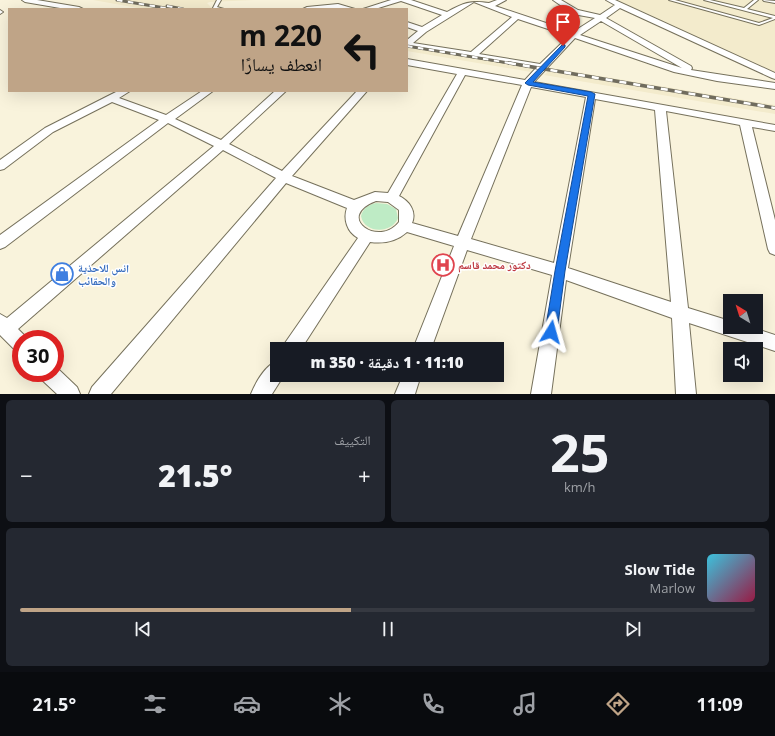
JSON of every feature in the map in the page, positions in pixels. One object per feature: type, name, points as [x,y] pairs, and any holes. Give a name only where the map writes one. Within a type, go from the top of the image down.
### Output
[{"type":"street","points":[[25,0],[73,8]]},
{"type":"street","points":[[372,8],[398,0]]},
{"type":"street","points":[[404,0],[448,15]]},
{"type":"street","points":[[408,43],[423,30],[474,0],[574,36],[677,70],[700,75],[775,86]]},
{"type":"street","points":[[488,6],[503,0]]},
{"type":"street","points":[[556,0],[576,12],[599,18],[700,75]]},
{"type":"street","points":[[609,0],[775,76]]},
{"type":"street","points":[[425,342],[462,243],[528,83],[574,36],[620,4]]},
{"type":"street","points":[[317,8],[345,6],[349,8]]},
{"type":"street","points":[[473,55],[517,16]]},
{"type":"street","points":[[408,24],[423,30]]},
{"type":"street","points":[[408,44],[542,67]]},
{"type":"street","points":[[408,62],[775,128]]},
{"type":"street","points":[[391,198],[462,72]]},
{"type":"street","points":[[0,166],[49,130],[123,92]]},
{"type":"street","points":[[0,243],[167,119],[207,92]]},
{"type":"street","points":[[12,335],[3,326],[222,145],[280,92]]},
{"type":"street","points":[[99,394],[284,177],[361,92]]},
{"type":"street","points":[[541,394],[560,271],[591,94]]},
{"type":"street","points":[[111,98],[167,119],[284,177],[355,206]]},
{"type":"street","points":[[660,107],[680,314],[686,394]]},
{"type":"street","points":[[745,122],[775,248]]},
{"type":"street","points":[[383,196],[391,198],[404,206],[407,212],[408,219],[405,226],[400,231],[388,236],[375,238],[358,232],[350,219],[351,212],[355,206],[367,198],[383,196]]},
{"type":"street","points":[[405,226],[560,271],[680,314],[775,343]]},
{"type":"street","points":[[296,342],[367,236]]},
{"type":"street","points":[[261,394],[270,380]]},
{"type":"street","points":[[58,382],[70,394]]},
{"type":"street","points":[[405,394],[409,382]]},
{"type":"lane","points":[[671,0],[759,24],[775,17]]},
{"type":"lane","points":[[706,0],[775,17]]},
{"type":"lane","points":[[745,10],[756,0]]},
{"type":"lane","points":[[765,0],[775,2]]},
{"type":"shaded area","points":[[93,0],[254,0],[207,3],[214,8],[138,8]]},
{"type":"shaded area","points":[[614,0],[775,0],[775,74]]},
{"type":"shaded area","points":[[408,44],[536,66],[531,72],[408,51]]},
{"type":"shaded area","points":[[551,68],[775,105],[775,114],[544,75]]},
{"type":"green space","points":[[376,203],[387,204],[396,209],[398,218],[390,227],[378,230],[372,229],[363,222],[361,216],[363,211],[368,206]]},
{"type":"railway","points":[[117,0],[165,8]]},
{"type":"railway","points":[[167,6],[178,8]]},
{"type":"railway","points":[[408,46],[509,63]]},
{"type":"railway","points":[[509,63],[515,64]]},
{"type":"railway","points":[[509,63],[775,108]]},
{"type":"place","name":"دكتور محمد قاسم","points":[[443,265]]},
{"type":"place","name":"انس للاحذية والحقائب","points":[[62,274]]},
{"type":"route","points":[[551,332],[560,271],[591,94],[528,83],[563,46]]}]
